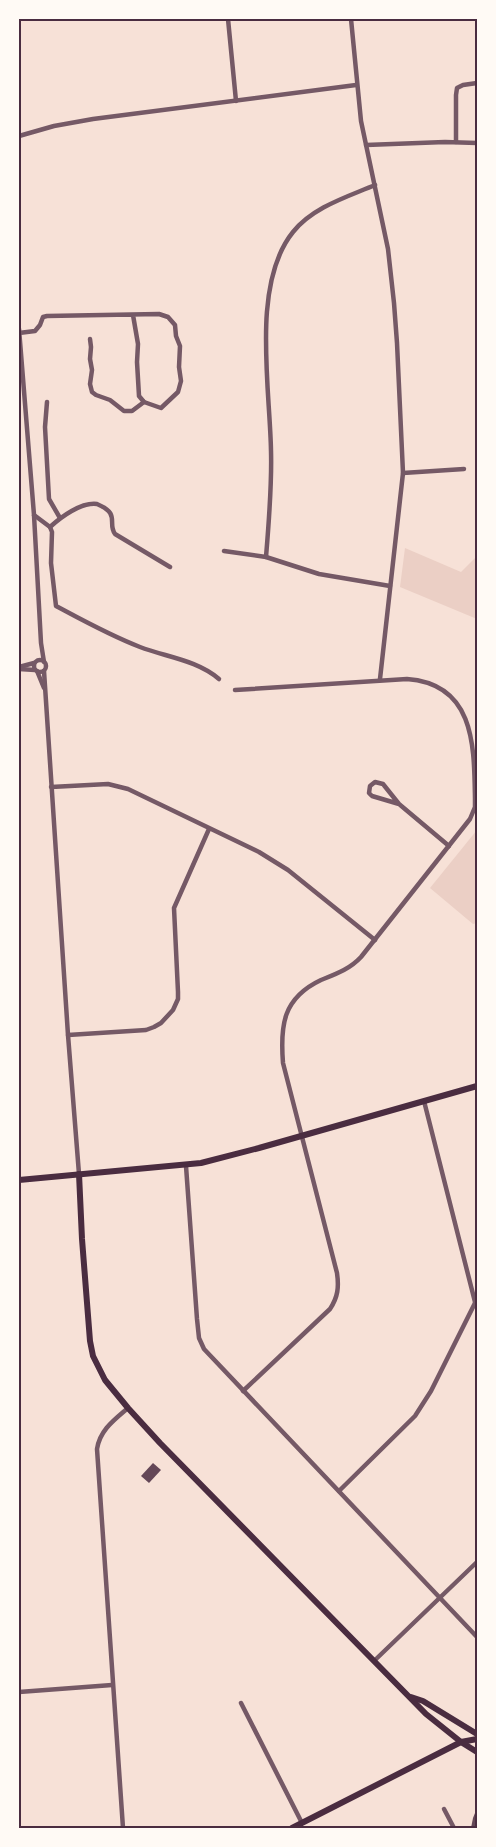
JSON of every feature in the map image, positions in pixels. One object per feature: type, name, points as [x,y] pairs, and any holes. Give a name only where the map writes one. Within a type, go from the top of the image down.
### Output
[{"type":"main road","points":[[19,1180],[186,1166],[224,1158],[477,1086]]},
{"type":"main road","points":[[79,1174],[82,1239],[91,1346],[105,1380],[160,1444],[430,1718],[477,1752]]},
{"type":"main road","points":[[410,1696],[423,1701],[477,1734]]},
{"type":"main road","points":[[292,1828],[461,1742],[477,1739]]},
{"type":"street","points":[[228,19],[236,101]]},
{"type":"street","points":[[351,19],[361,121],[388,249],[394,303],[403,473],[380,679]]},
{"type":"street","points":[[456,142],[457,88],[477,83]]},
{"type":"street","points":[[19,136],[49,127],[93,119],[356,85]]},
{"type":"street","points":[[366,145],[477,143]]},
{"type":"street","points":[[266,557],[271,479],[266,337],[274,271],[286,242],[307,218],[332,203],[375,184]]},
{"type":"street","points":[[19,333],[34,331],[44,317],[162,314],[168,317],[175,325],[176,336],[180,346],[179,367],[181,381],[178,392],[161,408],[144,402],[138,392],[138,344],[133,315]]},
{"type":"street","points":[[19,329],[34,515],[41,643],[46,666],[44,671],[44,689],[79,1174]]},
{"type":"street","points":[[90,339],[91,390],[96,395],[110,400],[124,411],[132,410],[144,402]]},
{"type":"street","points":[[47,402],[45,427],[49,499],[60,518]]},
{"type":"street","points":[[403,473],[464,469]]},
{"type":"street","points":[[170,567],[115,534],[112,528],[113,520],[111,515],[100,505],[93,503],[60,518],[50,527],[51,563],[56,606],[122,640],[207,669],[219,679]]},
{"type":"street","points":[[34,515],[50,527]]},
{"type":"street","points":[[224,551],[266,557],[324,576],[390,586]]},
{"type":"street","points":[[41,643],[36,662],[36,671],[44,689]]},
{"type":"street","points":[[19,668],[36,662],[44,662]]},
{"type":"street","points":[[19,668],[44,671]]},
{"type":"street","points":[[235,690],[380,679],[417,679],[434,685],[454,700],[469,724],[475,778],[475,807],[470,819],[376,940],[350,967],[304,990],[293,1001],[288,1010],[283,1025],[281,1043],[283,1063],[337,1273],[338,1292],[330,1308],[244,1391]]},
{"type":"street","points":[[399,804],[372,796],[369,793],[370,786],[375,782],[383,784],[399,804],[449,846]]},
{"type":"street","points":[[51,787],[114,784],[128,789],[278,863],[376,940]]},
{"type":"street","points":[[68,1034],[146,1030],[161,1023],[173,1010],[178,999],[174,908],[209,829]]},
{"type":"street","points":[[339,1491],[416,1416],[431,1391],[476,1301],[424,1102]]},
{"type":"street","points":[[186,1166],[199,1338],[204,1349],[477,1637]]},
{"type":"street","points":[[123,1828],[97,1449],[100,1438],[106,1428],[128,1408]]},
{"type":"street","points":[[374,1661],[477,1562]]},
{"type":"street","points":[[19,1692],[112,1686]]},
{"type":"street","points":[[242,1703],[302,1823]]},
{"type":"street","points":[[444,1809],[454,1828]]},
{"type":"shaded area","points":[[405,548],[461,572],[477,556],[477,619],[400,587]]},
{"type":"shaded area","points":[[477,830],[477,923],[473,924],[430,888]]},
{"type":"building","points":[[153,1463],[161,1470],[149,1483],[141,1476]]},
{"type":"building","points":[[477,1808],[477,1828],[471,1828],[473,1818]]}]
